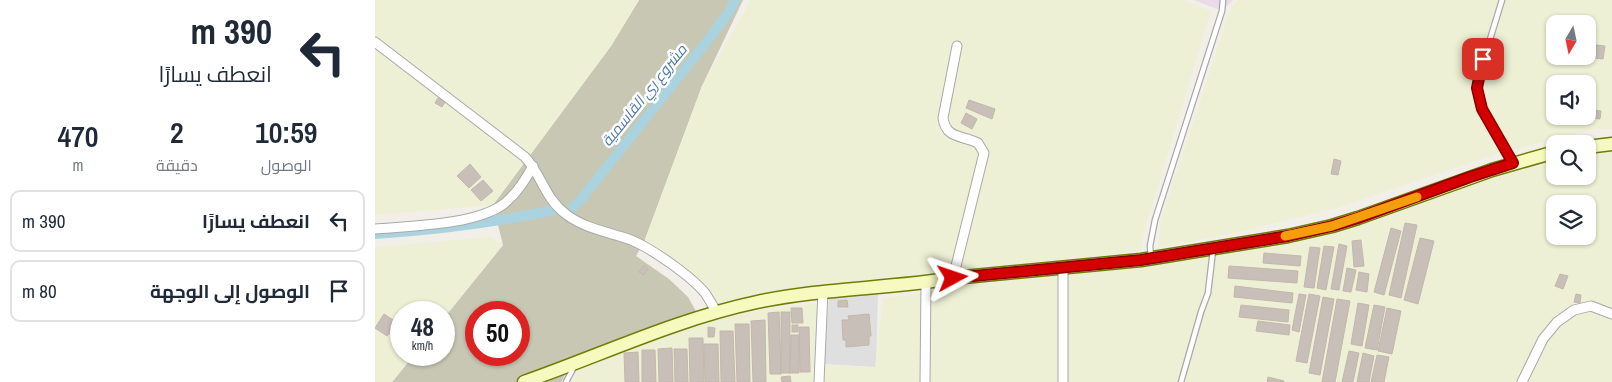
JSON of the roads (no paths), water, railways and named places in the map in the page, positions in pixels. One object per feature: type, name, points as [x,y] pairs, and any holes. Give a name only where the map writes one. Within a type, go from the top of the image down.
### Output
[{"type":"main road","points":[[1596,146],[1612,144]]},
{"type":"main road","points":[[524,382],[628,343],[717,313],[779,297],[1151,259],[1288,236],[1332,226],[1399,204],[1470,177],[1546,154]]},
{"type":"street","points":[[375,42],[525,157],[533,166],[549,198],[568,215],[603,232],[630,240],[648,248],[699,287],[717,313]]},
{"type":"street","points":[[953,278],[984,153],[979,143],[948,133],[944,128],[943,118],[957,46]]},
{"type":"street","points":[[375,229],[434,223],[482,215],[505,203],[522,186],[533,166]]},
{"type":"street","points":[[1063,268],[1063,382]]},
{"type":"street","points":[[925,382],[926,283]]},
{"type":"street","points":[[819,382],[823,291]]},
{"type":"street","points":[[1522,382],[1543,339],[1557,322],[1574,310],[1591,306],[1612,314]]},
{"type":"lane","points":[[1151,259],[1150,246],[1155,220],[1222,11],[1223,0]]},
{"type":"lane","points":[[1502,0],[1483,59],[1477,88],[1482,109],[1513,163]]},
{"type":"lane","points":[[1181,382],[1201,312],[1209,293],[1213,249]]},
{"type":"lane","points":[[566,382],[575,364]]},
{"type":"waterway","name":"مشروع ري القاسمية","points":[[573,207],[579,202],[708,40],[729,12],[735,0]]},
{"type":"waterway","name":"مشروع ري القاسمية","points":[[375,234],[509,219],[553,210]]}]
